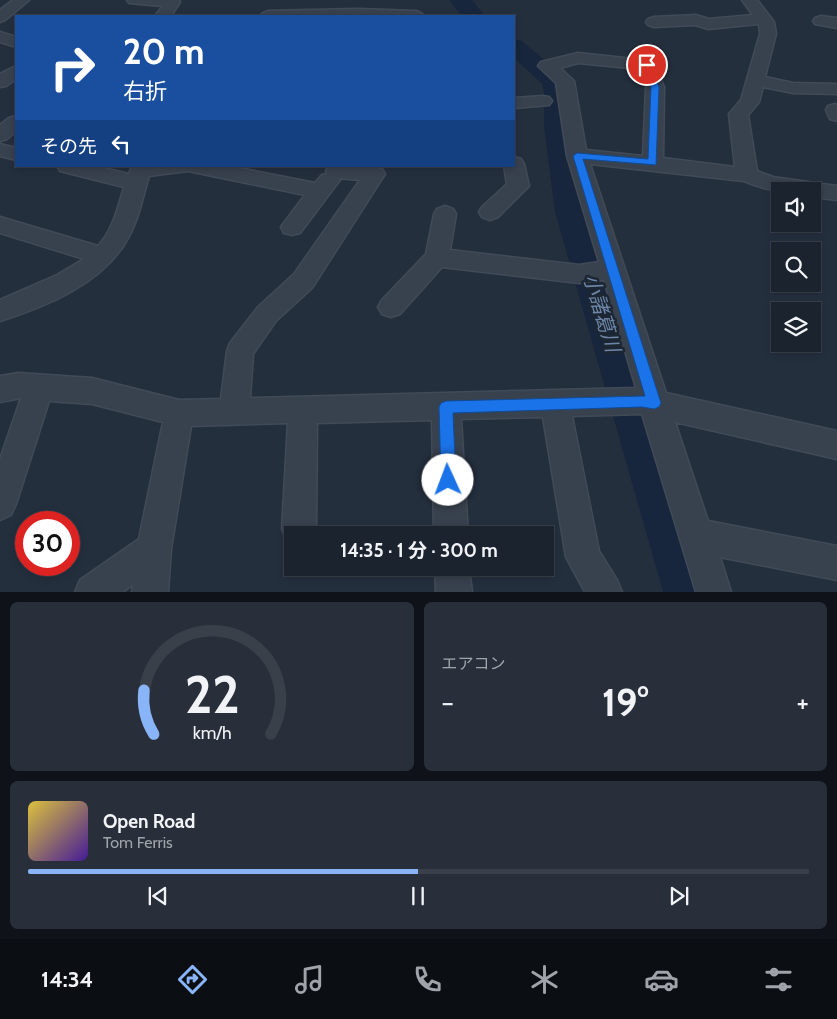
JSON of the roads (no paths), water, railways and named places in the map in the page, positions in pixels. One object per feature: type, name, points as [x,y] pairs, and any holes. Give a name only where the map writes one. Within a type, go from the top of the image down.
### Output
[{"type":"street","points":[[0,17],[22,0]]},
{"type":"street","points":[[134,0],[173,2],[164,15]]},
{"type":"street","points":[[356,15],[367,0]]},
{"type":"street","points":[[746,175],[738,114],[750,102],[768,34],[764,19],[749,0]]},
{"type":"street","points":[[0,17],[15,17]]},
{"type":"street","points":[[654,22],[696,20],[708,24],[764,19]]},
{"type":"street","points":[[0,37],[15,42]]},
{"type":"street","points":[[653,163],[655,87],[647,65],[578,58],[547,66],[565,81],[598,271],[638,402],[698,536],[714,592]]},
{"type":"street","points":[[0,82],[15,72]]},
{"type":"street","points":[[756,80],[793,88],[837,89]]},
{"type":"street","points":[[0,92],[15,95]]},
{"type":"street","points":[[515,103],[543,101]]},
{"type":"street","points":[[0,135],[15,123]]},
{"type":"street","points":[[0,150],[15,154]]},
{"type":"street","points":[[577,156],[653,163],[746,175],[770,184],[837,193]]},
{"type":"street","points":[[77,167],[140,173],[178,167]]},
{"type":"street","points":[[198,167],[319,192]]},
{"type":"street","points":[[490,212],[518,186],[515,167]]},
{"type":"street","points":[[234,412],[240,350],[267,314],[303,281],[376,174],[338,169],[292,227]]},
{"type":"street","points":[[0,311],[73,279],[103,256],[118,236],[140,173]]},
{"type":"street","points":[[391,307],[437,257],[445,214]]},
{"type":"street","points":[[0,224],[103,256]]},
{"type":"street","points":[[437,257],[598,271]]},
{"type":"street","points":[[0,389],[18,385],[92,391],[179,413],[638,402],[837,445]]},
{"type":"street","points":[[0,504],[39,388]]},
{"type":"street","points":[[556,405],[583,557],[605,592]]},
{"type":"street","points":[[446,407],[451,526]]},
{"type":"street","points":[[300,526],[303,410]]},
{"type":"street","points":[[150,592],[154,549],[179,413]]},
{"type":"street","points":[[698,536],[837,563]]},
{"type":"street","points":[[92,592],[154,549]]},
{"type":"street","points":[[453,576],[454,592]]},
{"type":"waterway","name":"小諸葛川","points":[[460,0],[473,15]]},
{"type":"waterway","name":"小諸葛川","points":[[515,47],[554,81],[557,93],[558,127],[571,212],[689,592]]}]
